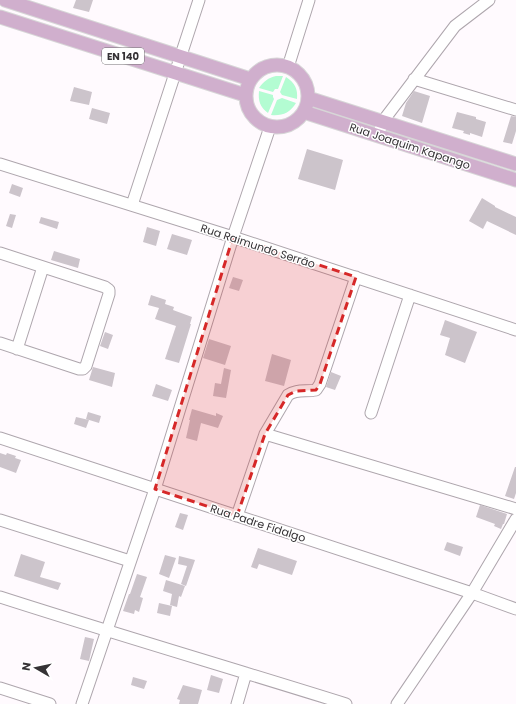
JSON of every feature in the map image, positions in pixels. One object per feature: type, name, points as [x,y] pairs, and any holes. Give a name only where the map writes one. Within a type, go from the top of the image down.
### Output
[{"type":"main road","name":"EN 140","points":[[5,0],[250,79]]},
{"type":"main road","name":"EN 140","points":[[0,16],[175,74],[245,95]]},
{"type":"main road","points":[[72,40],[78,23]]},
{"type":"main road","points":[[278,65],[288,67],[297,72],[303,79],[307,88],[307,105],[298,120],[280,128],[270,127],[260,123],[252,116],[247,106],[245,95],[247,87],[250,79],[267,66],[278,65]]},
{"type":"main road","name":"Rua Joaquim Kapango","points":[[308,98],[516,164]]},
{"type":"main road","name":"Rua Joaquim Kapango","points":[[304,112],[516,180]]},
{"type":"main road","points":[[476,167],[482,153]]},
{"type":"street","points":[[132,205],[199,0]]},
{"type":"street","points":[[288,67],[309,0]]},
{"type":"street","points":[[378,136],[383,121],[455,26],[488,0]]},
{"type":"street","points":[[414,80],[516,110]]},
{"type":"street","points":[[82,704],[155,488],[233,237],[270,127]]},
{"type":"street","name":"Rua Raimundo Serrão","points":[[0,164],[233,237],[516,330]]},
{"type":"street","points":[[0,253],[105,287],[109,290],[110,294],[86,366],[83,369],[0,343]]},
{"type":"street","points":[[17,348],[43,267]]},
{"type":"street","points":[[237,516],[265,434],[288,395],[296,391],[316,390],[320,384],[356,277]]},
{"type":"street","points":[[371,413],[410,295]]},
{"type":"street","points":[[265,434],[516,509]]},
{"type":"street","name":"Rua Padre Fidalgo","points":[[0,438],[472,593],[516,609]]},
{"type":"street","points":[[0,520],[130,561]]},
{"type":"street","points":[[397,704],[472,593],[514,525]]},
{"type":"street","points":[[0,597],[346,704]]},
{"type":"street","points":[[237,704],[246,673]]},
{"type":"street","points":[[0,688],[50,704]]},
{"type":"highlighted area","points":[[233,237],[356,277],[320,384],[316,390],[296,391],[288,395],[265,434],[237,516],[155,489]]},
{"type":"green space","points":[[276,76],[283,76],[278,89],[275,89],[273,92],[259,88],[266,80]]},
{"type":"green space","points":[[286,77],[295,86],[297,99],[282,95],[280,92]]},
{"type":"green space","points":[[259,91],[273,95],[274,99],[268,113],[260,104]]},
{"type":"green space","points":[[282,98],[296,103],[285,113],[271,115],[277,100]]},
{"type":"building","points":[[76,0],[93,0],[89,12],[73,8]]},
{"type":"building","points":[[74,87],[92,92],[89,105],[70,101]]},
{"type":"building","points":[[414,91],[430,96],[422,123],[402,116],[406,103]]},
{"type":"building","points":[[92,108],[110,113],[107,124],[89,119]]},
{"type":"building","points":[[457,112],[476,117],[476,119],[486,122],[482,137],[470,133],[470,135],[463,133],[464,131],[452,128]]},
{"type":"building","points":[[511,116],[516,117],[516,131],[512,144],[503,142]]},
{"type":"building","points":[[307,149],[343,160],[335,190],[298,179]]},
{"type":"building","points":[[12,184],[23,188],[20,197],[9,193]]},
{"type":"building","points":[[482,198],[495,207],[516,217],[516,235],[487,221],[483,229],[469,221]]},
{"type":"building","points":[[10,214],[16,215],[12,228],[6,226]]},
{"type":"building","points":[[41,217],[59,222],[57,229],[39,223]]},
{"type":"building","points":[[147,227],[160,231],[156,246],[143,242]]},
{"type":"building","points":[[172,234],[192,240],[187,255],[167,249]]},
{"type":"building","points":[[54,251],[80,259],[78,268],[51,260]]},
{"type":"building","points":[[233,277],[243,280],[239,291],[229,288]]},
{"type":"building","points":[[151,295],[166,300],[165,304],[174,307],[173,310],[192,317],[179,363],[165,359],[176,326],[155,319],[159,308],[148,305]]},
{"type":"building","points":[[445,320],[477,332],[465,363],[445,355],[450,338],[440,335]]},
{"type":"building","points":[[105,332],[113,335],[108,349],[100,346]]},
{"type":"building","points":[[209,339],[231,346],[225,365],[203,358]]},
{"type":"building","points":[[272,354],[291,360],[284,386],[265,381]]},
{"type":"building","points":[[93,367],[115,373],[112,387],[89,380]]},
{"type":"building","points":[[224,368],[231,370],[226,398],[213,396],[215,383],[221,384]]},
{"type":"building","points":[[331,372],[341,376],[335,390],[326,387]]},
{"type":"building","points":[[156,384],[172,390],[168,401],[152,396]]},
{"type":"building","points":[[192,409],[216,416],[216,413],[223,416],[218,428],[201,423],[197,441],[186,438]]},
{"type":"building","points":[[88,412],[101,416],[99,423],[86,419]]},
{"type":"building","points":[[76,417],[89,420],[86,428],[74,424]]},
{"type":"building","points":[[0,453],[6,455],[7,453],[16,456],[15,458],[21,460],[16,473],[0,467]]},
{"type":"building","points":[[515,467],[516,493],[514,499],[505,496]]},
{"type":"building","points":[[480,505],[507,514],[501,529],[494,526],[495,524],[476,517]]},
{"type":"building","points":[[180,513],[188,515],[183,530],[175,527]]},
{"type":"building","points":[[447,542],[463,547],[460,556],[444,550]]},
{"type":"building","points":[[258,548],[297,561],[292,575],[259,564],[257,569],[251,567]]},
{"type":"building","points":[[21,554],[45,562],[40,577],[61,583],[58,590],[14,576]]},
{"type":"building","points":[[165,555],[176,558],[169,578],[159,574]]},
{"type":"building","points":[[179,556],[195,560],[186,586],[181,584],[187,566],[178,564]]},
{"type":"building","points":[[137,574],[147,577],[140,597],[143,598],[139,612],[135,610],[134,614],[123,611]]},
{"type":"building","points":[[166,580],[185,586],[181,597],[179,596],[177,607],[170,605],[172,594],[163,591]]},
{"type":"building","points":[[159,603],[172,606],[170,616],[157,613]]},
{"type":"building","points":[[85,637],[94,639],[89,661],[80,659]]},
{"type":"building","points":[[211,675],[223,679],[219,693],[207,690]]},
{"type":"building","points":[[133,677],[147,681],[144,689],[131,685]]},
{"type":"building","points":[[183,685],[202,690],[198,704],[179,704],[180,700],[177,699]]}]
